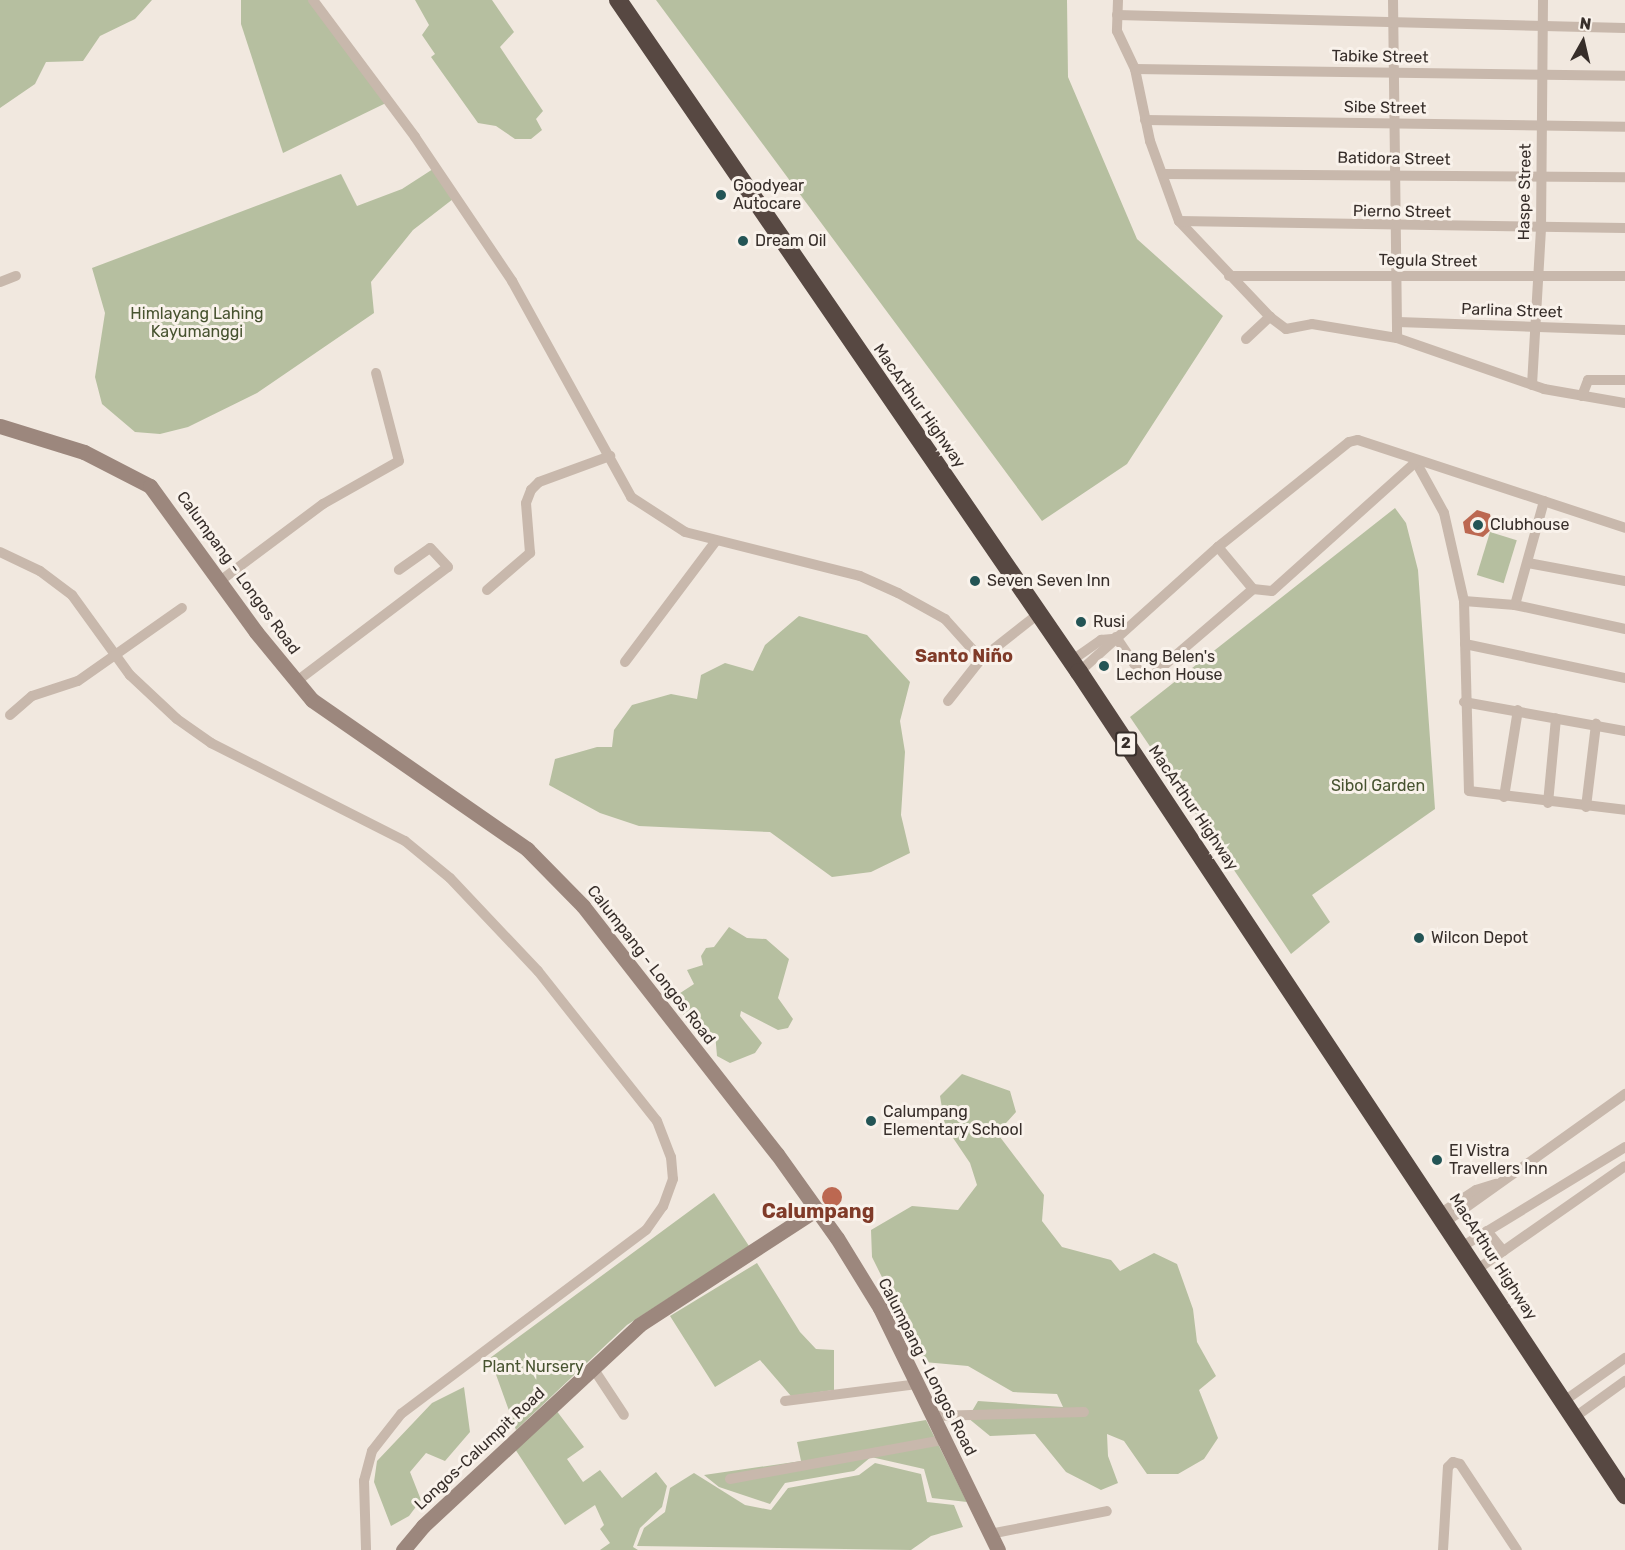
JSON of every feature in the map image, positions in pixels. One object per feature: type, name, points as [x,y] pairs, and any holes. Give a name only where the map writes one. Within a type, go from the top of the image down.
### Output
[{"type":"highway","name":"MacArthur Highway","points":[[618,0],[1037,615],[1075,666],[1479,1268],[1625,1495]]},
{"type":"street","points":[[313,0],[480,231],[543,330],[631,497],[672,526],[716,541],[860,576],[898,593],[945,619],[981,658]]},
{"type":"street","points":[[1118,0],[1118,31],[1134,69],[1145,120],[1179,221],[1270,318],[1286,329],[1312,324],[1397,338],[1532,384],[1625,404]]},
{"type":"street","points":[[1393,0],[1395,173],[1400,274],[1397,338]]},
{"type":"street","name":"Haspe Street","points":[[1532,384],[1541,229],[1540,127],[1543,0]]},
{"type":"street","points":[[1117,15],[1625,28]]},
{"type":"street","name":"Tabike Street","points":[[1134,69],[1625,76]]},
{"type":"street","name":"Sibe Street","points":[[1145,120],[1625,127]]},
{"type":"street","name":"Batidora Street","points":[[1163,174],[1395,173],[1540,178],[1625,177]]},
{"type":"street","name":"Pierno Street","points":[[1179,221],[1398,227],[1625,228]]},
{"type":"street","name":"Tegula Street","points":[[1229,276],[1400,274],[1537,278],[1625,276]]},
{"type":"street","points":[[0,282],[16,276]]},
{"type":"street","points":[[1246,339],[1270,318]]},
{"type":"street","name":"Parlina Street","points":[[1398,322],[1625,330]]},
{"type":"street","points":[[220,582],[323,504],[399,461],[376,373]]},
{"type":"street","points":[[1582,396],[1588,380],[1625,380]]},
{"type":"street","name":"Calumpang - Longos Road","points":[[0,426],[84,452],[150,486],[220,582],[297,681],[350,730],[527,849],[552,873],[623,953],[817,1209],[880,1308],[998,1550]]},
{"type":"street","points":[[1075,666],[1107,650],[1114,638],[1218,547],[1349,442],[1358,440],[1416,462],[1625,528]]},
{"type":"street","points":[[487,590],[530,553],[526,503],[531,490],[538,482],[610,456]]},
{"type":"street","points":[[1218,547],[1253,589],[1272,591],[1416,462]]},
{"type":"street","points":[[1416,462],[1444,513],[1464,601],[1464,702],[1469,791],[1548,803],[1625,810]]},
{"type":"street","points":[[1515,605],[1545,501]]},
{"type":"street","points":[[625,662],[716,541]]},
{"type":"street","points":[[297,681],[448,567],[430,548],[399,570]]},
{"type":"street","points":[[0,552],[40,570],[72,595],[130,675],[161,704],[211,743],[405,842],[450,878],[537,971],[657,1121],[671,1158],[673,1179],[663,1206],[646,1230],[401,1414],[372,1450],[364,1481],[366,1550]]},
{"type":"street","points":[[1528,563],[1625,581]]},
{"type":"street","points":[[1114,638],[1142,674],[1154,674],[1253,589]]},
{"type":"street","points":[[1464,601],[1515,605],[1625,629]]},
{"type":"street","points":[[10,716],[32,696],[78,681],[117,656],[182,608]]},
{"type":"street","points":[[948,701],[981,658],[1037,615]]},
{"type":"street","points":[[1465,644],[1625,678]]},
{"type":"street","points":[[1464,702],[1625,730]]},
{"type":"street","points":[[1504,797],[1518,710]]},
{"type":"street","points":[[1548,803],[1556,718]]},
{"type":"street","points":[[1586,807],[1596,724]]},
{"type":"street","points":[[1444,1217],[1503,1183],[1625,1094]]},
{"type":"street","points":[[1463,1246],[1625,1147]]},
{"type":"street","points":[[1479,1268],[1625,1166]]},
{"type":"street","name":"Longos-Calumpit Road","points":[[403,1550],[423,1526],[639,1325],[817,1209]]},
{"type":"street","points":[[1487,1231],[1503,1251]]},
{"type":"street","points":[[1564,1401],[1625,1358]]},
{"type":"street","points":[[593,1368],[624,1415]]},
{"type":"street","points":[[1575,1417],[1625,1381]]},
{"type":"street","points":[[785,1401],[917,1383]]},
{"type":"street","points":[[933,1416],[1084,1412]]},
{"type":"street","points":[[730,1479],[943,1440]]},
{"type":"street","points":[[1443,1550],[1448,1467],[1453,1462],[1460,1464],[1517,1550]]},
{"type":"street","points":[[990,1534],[1107,1511]]},
{"type":"green space","points":[[0,0],[152,0],[135,19],[100,36],[83,61],[46,62],[35,84],[0,108]]},
{"type":"green space","points":[[241,0],[312,0],[386,103],[283,153],[241,24]]},
{"type":"green space","points":[[415,0],[492,0],[514,32],[500,47],[543,111],[536,119],[542,130],[531,139],[515,139],[496,126],[478,123],[431,57],[435,54],[422,35],[429,25]]},
{"type":"green space","points":[[656,0],[1067,0],[1068,77],[1137,239],[1223,316],[1127,464],[1042,521]]},
{"type":"green space","name":"Himlayang Lahing Kayumanggi","points":[[433,169],[453,199],[413,230],[371,282],[374,313],[257,393],[188,427],[160,434],[135,432],[102,404],[95,377],[105,313],[92,268],[341,174],[357,206],[402,189]]},
{"type":"green space","name":"Sibol Garden","points":[[1395,508],[1406,523],[1418,570],[1435,809],[1312,895],[1330,922],[1291,954],[1130,717]]},
{"type":"green space","points":[[1490,532],[1517,540],[1504,583],[1477,575]]},
{"type":"green space","points":[[799,616],[867,635],[910,682],[900,721],[905,752],[901,815],[910,853],[871,872],[832,877],[770,832],[639,826],[600,813],[549,785],[555,759],[597,747],[612,747],[614,730],[632,705],[671,694],[697,699],[701,675],[725,663],[753,671],[765,645]]},
{"type":"green space","points":[[729,927],[747,938],[766,939],[789,959],[778,998],[793,1019],[788,1028],[778,1030],[741,1011],[740,1016],[762,1043],[755,1053],[730,1063],[717,1056],[715,1033],[697,1032],[671,999],[694,984],[687,970],[703,965],[701,956],[706,948],[714,947]]},
{"type":"green space","points":[[962,1074],[1010,1091],[1016,1112],[997,1133],[1044,1195],[1042,1221],[1062,1247],[1111,1260],[1120,1271],[1154,1253],[1177,1264],[1193,1309],[1197,1342],[1216,1376],[1199,1390],[1218,1438],[1204,1459],[1178,1474],[1147,1474],[1124,1441],[1107,1434],[1108,1456],[1118,1483],[1101,1490],[1066,1472],[1035,1434],[990,1436],[968,1418],[978,1401],[1063,1407],[1057,1394],[1013,1392],[968,1366],[924,1362],[872,1257],[871,1230],[912,1206],[958,1210],[977,1185],[970,1163],[945,1126],[940,1096]]},
{"type":"green space","name":"Plant Nursery","points":[[714,1193],[749,1246],[627,1325],[516,1430],[490,1358]]},
{"type":"green space","points":[[757,1263],[800,1332],[816,1349],[834,1350],[834,1390],[791,1396],[760,1360],[715,1387],[670,1316]]},
{"type":"green space","points":[[464,1387],[470,1432],[445,1461],[426,1453],[410,1472],[421,1500],[409,1516],[391,1526],[374,1482],[377,1461],[432,1403]]},
{"type":"green space","points":[[556,1410],[584,1447],[567,1459],[583,1482],[600,1470],[622,1498],[656,1472],[667,1486],[662,1507],[640,1528],[633,1547],[638,1550],[600,1550],[610,1543],[600,1529],[604,1525],[595,1505],[565,1525],[515,1449]]},
{"type":"green space","points":[[926,1420],[967,1502],[932,1498],[924,1469],[871,1457],[854,1471],[785,1483],[770,1504],[719,1487],[704,1475],[801,1461],[797,1442]]},
{"type":"green space","points":[[875,1463],[921,1474],[927,1502],[954,1505],[963,1527],[931,1536],[911,1550],[637,1546],[644,1528],[665,1512],[670,1488],[694,1473],[745,1505],[771,1510],[788,1488],[859,1475]]},
{"type":"building","name":"Clubhouse","points":[[1477,510],[1490,514],[1493,528],[1483,537],[1465,533],[1463,522]]},
{"type":"building","points":[[828,1187],[836,1187],[842,1193],[842,1201],[836,1207],[828,1207],[822,1201],[822,1193]]},
{"type":"place","name":"Goodyear Autocare","points":[[721,195]]},
{"type":"place","name":"Dream Oil","points":[[743,241]]},
{"type":"place","name":"Clubhouse","points":[[1478,525]]},
{"type":"place","name":"Seven Seven Inn","points":[[975,581]]},
{"type":"place","name":"Rusi","points":[[1081,622]]},
{"type":"place","name":"Inang Belen's Lechon House","points":[[1104,666]]},
{"type":"place","name":"Wilcon Depot","points":[[1419,938]]},
{"type":"place","name":"Calumpang Elementary School","points":[[871,1121]]},
{"type":"place","name":"El Vistra Travellers Inn","points":[[1437,1160]]},
{"type":"district","name":"Santo Niño","points":[[964,656]]},
{"type":"district","name":"Calumpang","points":[[818,1211]]}]
